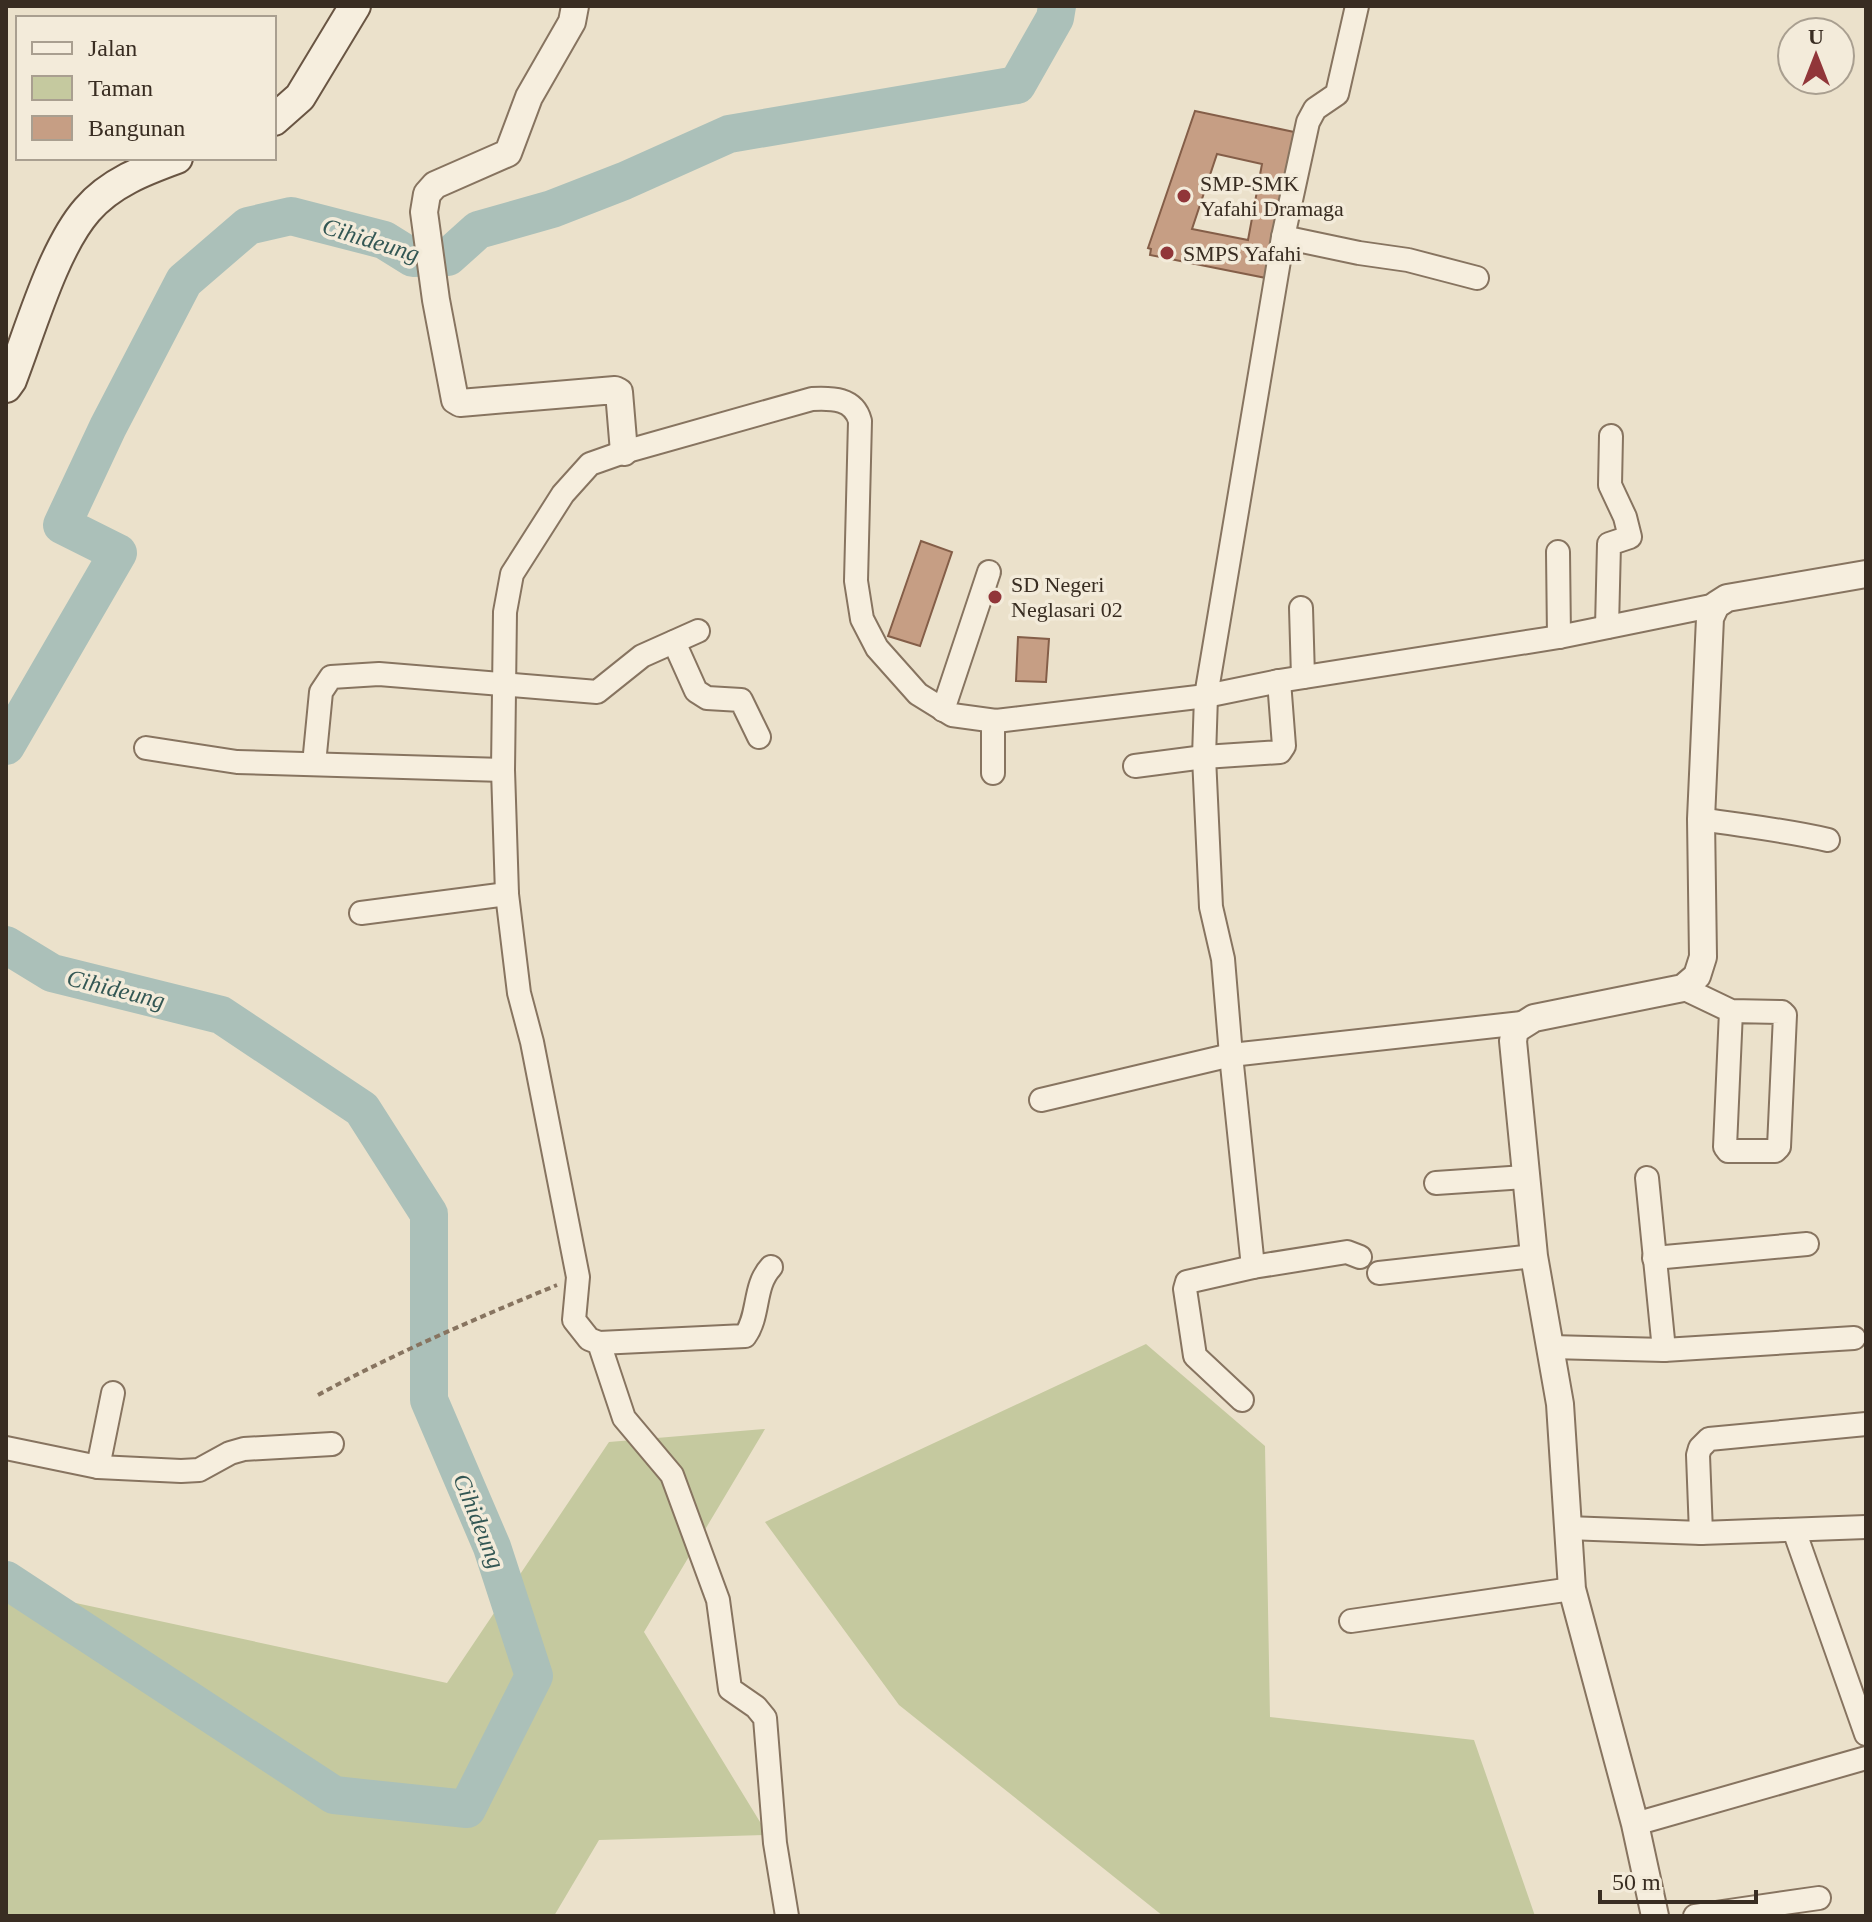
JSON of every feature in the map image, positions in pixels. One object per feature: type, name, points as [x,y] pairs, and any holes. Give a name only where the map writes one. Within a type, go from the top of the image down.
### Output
[{"type":"main road","points":[[276,119],[300,97],[355,6]]},
{"type":"main road","points":[[6,387],[62,248],[87,210],[118,184],[172,160]]},
{"type":"street","points":[[575,6],[572,22],[529,97],[508,153],[435,185],[427,194],[424,212],[436,300],[455,400],[460,403],[615,390],[619,392],[624,452]]},
{"type":"street","points":[[1253,1267],[1222,951],[1211,907],[1204,757],[1206,696],[1283,237],[1308,122],[1315,109],[1337,94],[1357,6]]},
{"type":"street","points":[[1283,237],[1408,260],[1477,278]]},
{"type":"street","points":[[771,1267],[761,1282],[753,1320],[745,1336],[599,1343],[589,1339],[574,1320],[578,1277],[532,1042],[519,993],[507,894],[503,770],[505,612],[512,574],[524,559],[549,513],[590,464],[812,399],[829,398],[851,404],[860,421],[856,581],[862,619],[877,648],[918,694],[943,710],[972,719],[993,721],[1206,696],[1279,681],[1559,637],[1716,605],[1727,598],[1866,574]]},
{"type":"street","points":[[1607,627],[1609,544],[1630,537],[1625,517],[1610,485],[1611,436]]},
{"type":"street","points":[[1558,552],[1559,637]]},
{"type":"street","points":[[943,710],[989,572]]},
{"type":"street","points":[[1041,1100],[1231,1055],[1522,1023],[1683,988],[1697,976],[1703,957],[1701,819],[1708,634],[1716,605]]},
{"type":"street","points":[[1301,608],[1303,677]]},
{"type":"street","points":[[314,764],[321,692],[331,677],[379,674],[597,692],[642,656],[698,631]]},
{"type":"street","points":[[674,642],[696,691],[707,698],[740,699],[759,737]]},
{"type":"street","points":[[1135,766],[1283,750],[1279,681]]},
{"type":"street","points":[[993,721],[993,773]]},
{"type":"street","points":[[146,748],[237,762],[503,770]]},
{"type":"street","points":[[1701,819],[1763,830],[1791,831],[1828,840]]},
{"type":"street","points":[[361,913],[507,894]]},
{"type":"street","points":[[1683,988],[1731,1011],[1782,1012],[1785,1015],[1779,1147],[1775,1151],[1728,1151],[1725,1147],[1731,1011]]},
{"type":"street","points":[[1522,1023],[1515,1030],[1512,1054],[1534,1256],[1563,1436],[1572,1589],[1635,1824],[1655,1916]]},
{"type":"street","points":[[1436,1183],[1525,1177]]},
{"type":"street","points":[[1647,1178],[1664,1350]]},
{"type":"street","points":[[1654,1258],[1807,1244]]},
{"type":"street","points":[[1242,1400],[1195,1356],[1185,1285],[1190,1281],[1253,1267],[1350,1252],[1360,1257]]},
{"type":"street","points":[[1379,1273],[1534,1256]]},
{"type":"street","points":[[1551,1347],[1664,1350],[1854,1338]]},
{"type":"street","points":[[599,1343],[624,1418],[672,1475],[718,1600],[730,1689],[756,1707],[765,1718],[775,1843],[787,1916]]},
{"type":"street","points":[[98,1467],[113,1393]]},
{"type":"street","points":[[1701,1533],[1698,1455],[1709,1439],[1866,1424]]},
{"type":"street","points":[[6,1448],[98,1467],[199,1470],[244,1449],[332,1444]]},
{"type":"street","points":[[1567,1528],[1701,1533],[1866,1527]]},
{"type":"street","points":[[1794,1530],[1866,1734]]},
{"type":"street","points":[[1351,1621],[1572,1589]]},
{"type":"street","points":[[1635,1824],[1866,1758]]},
{"type":"street","points":[[1695,1916],[1819,1898]]},
{"type":"path","points":[[318,1395],[446,1331],[578,1277]]},
{"type":"green space","points":[[1146,1344],[1265,1446],[1270,1717],[1474,1740],[1535,1916],[1163,1916],[899,1705],[765,1522]]},
{"type":"green space","points":[[765,1429],[644,1632],[768,1835],[599,1840],[554,1916],[6,1916],[6,1588],[447,1683],[609,1442]]},
{"type":"building","name":"SMP-SMK Yafahi Dramaga","points":[[1195,111],[1299,133],[1271,279],[1150,255],[1151,249],[1148,248]],"holes":[[[1217,154],[1262,164],[1248,240],[1192,229]]]},
{"type":"building","points":[[921,541],[952,552],[920,646],[888,636]]},
{"type":"building","points":[[1018,637],[1049,639],[1046,682],[1016,681]]},
{"type":"waterway","name":"Cihideung","points":[[6,746],[118,553],[62,525],[108,427],[184,281],[248,226],[291,216],[384,240],[413,258],[448,257],[478,230],[552,209],[729,134],[1017,85],[1055,18],[1057,6]]},
{"type":"waterway","name":"Cihideung","points":[[6,945],[52,973],[221,1015],[362,1109],[429,1214],[429,1400],[492,1547],[534,1676],[467,1809],[334,1795],[6,1580]]},
{"type":"place","name":"SMP-SMK Yafahi Dramaga","points":[[1184,196]]},
{"type":"place","name":"SMPS Yafahi","points":[[1167,253]]},
{"type":"place","name":"SD Negeri Neglasari 02","points":[[995,597]]}]
